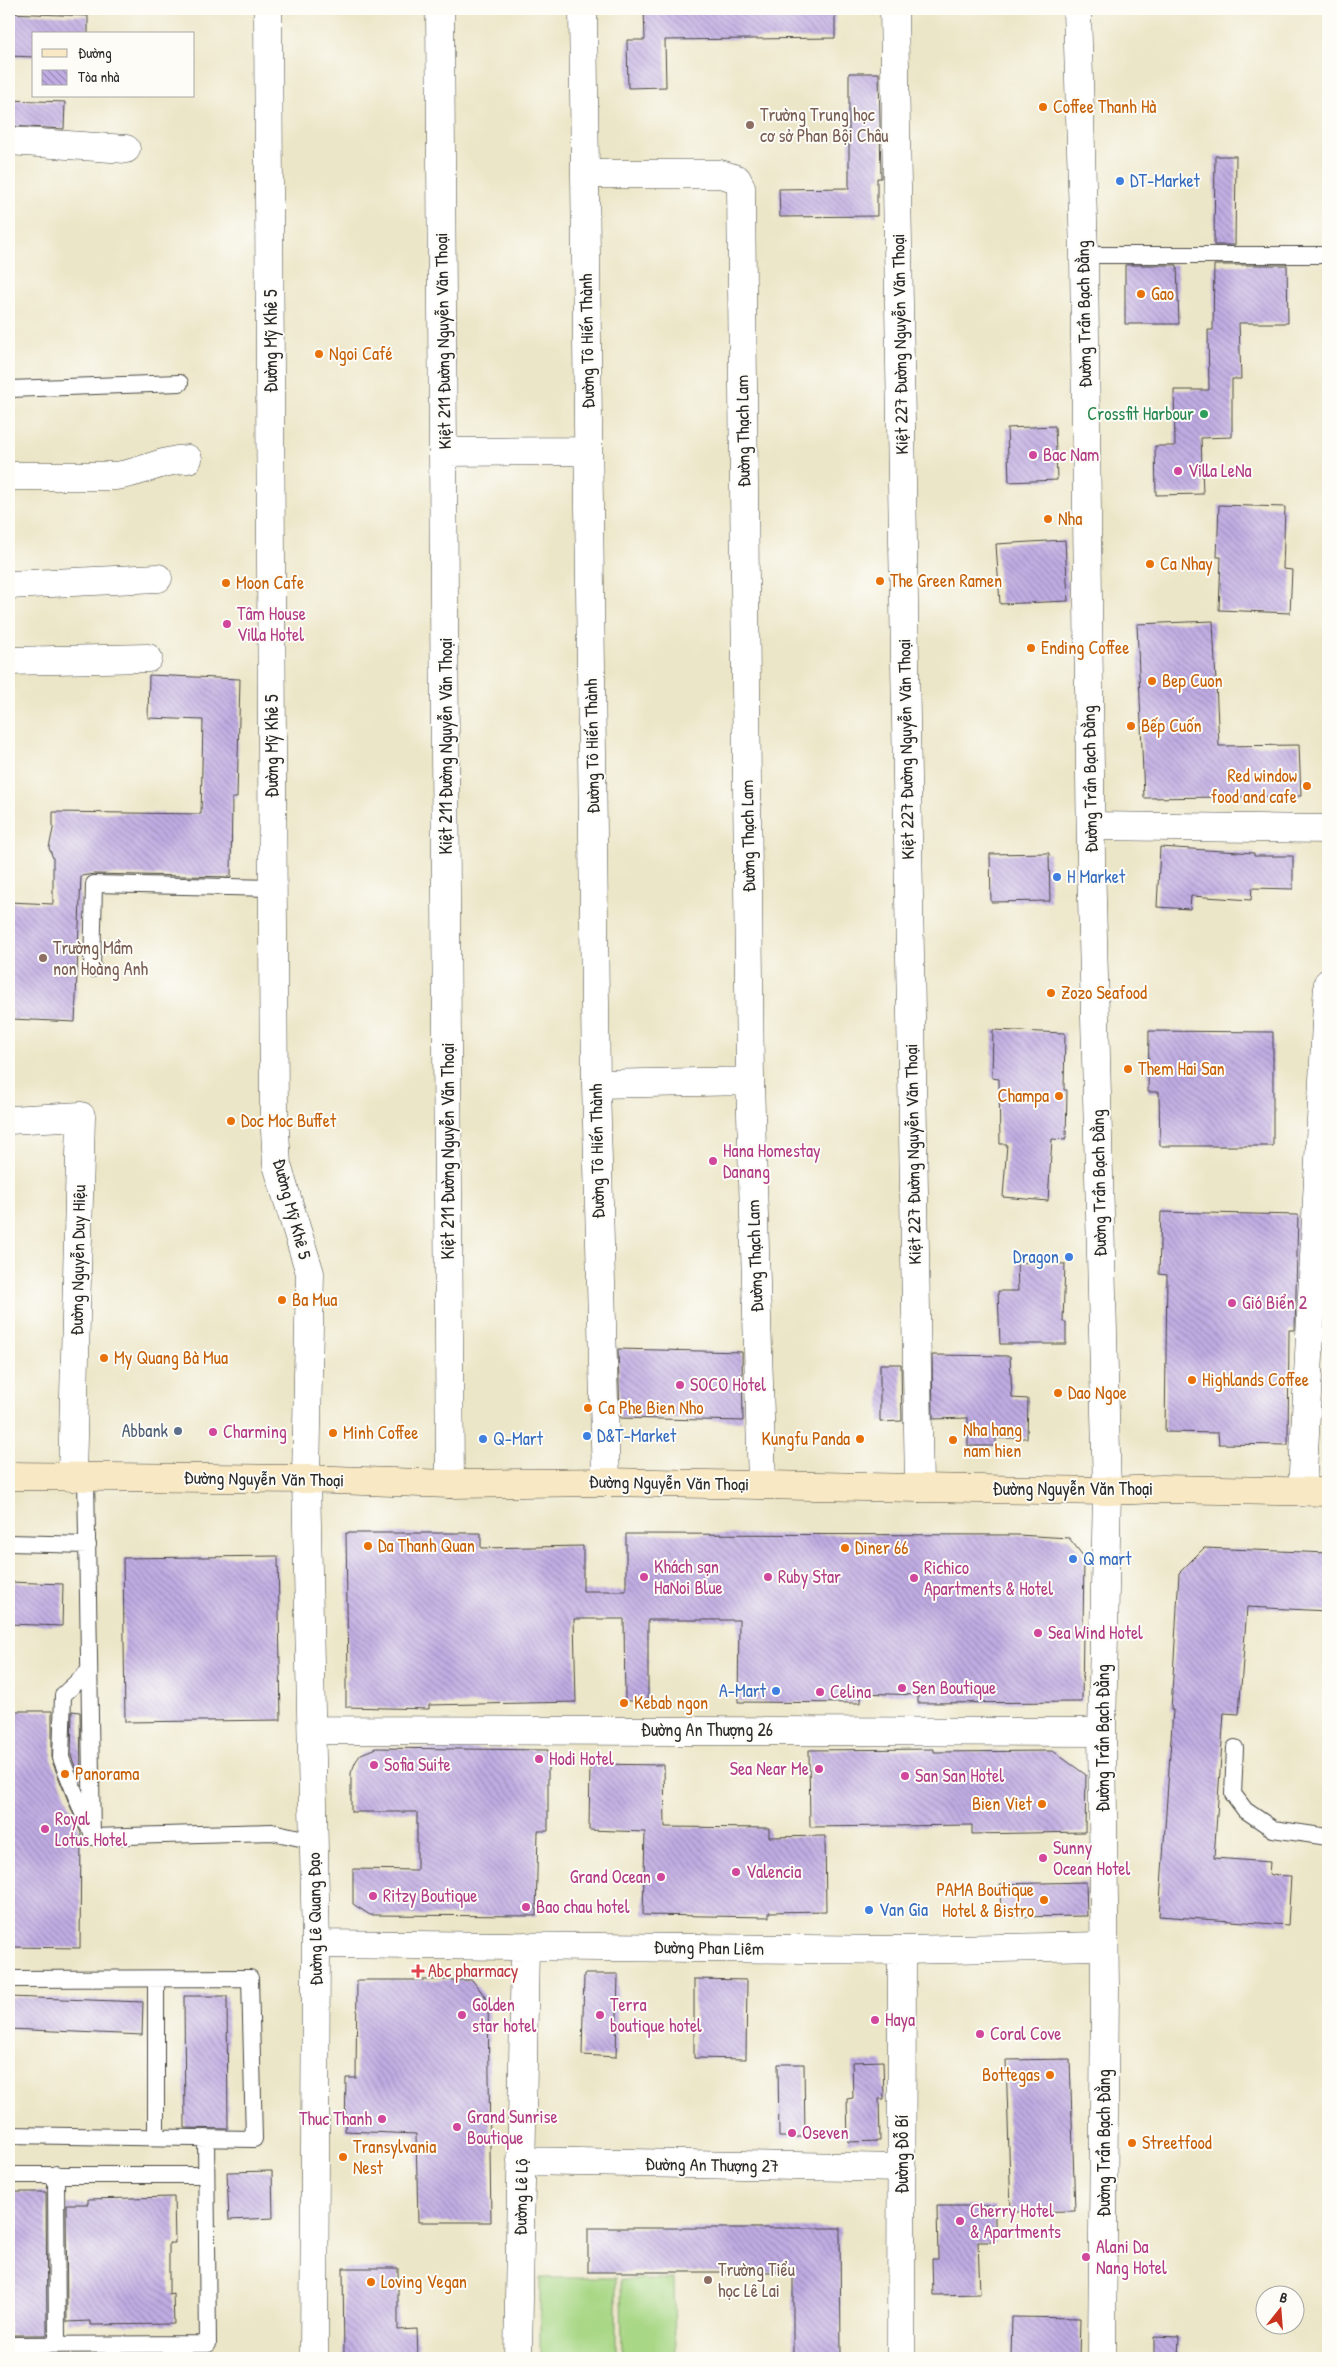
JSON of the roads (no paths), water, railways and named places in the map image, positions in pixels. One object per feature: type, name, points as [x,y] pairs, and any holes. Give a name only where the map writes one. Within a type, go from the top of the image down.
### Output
[{"type":"main road","name":"Đường Nguyễn Văn Thoại","points":[[9,1476],[306,1479],[450,1484],[606,1482],[1107,1491],[1162,1489],[1315,1492]]},
{"type":"street","name":"Đường Mỹ Khê 5","points":[[268,9],[276,1165],[310,1272],[306,1479]]},
{"type":"street","name":"Kiệt 211 Đường Nguyễn Văn Thoại","points":[[440,9],[450,1484]]},
{"type":"street","name":"Đường Tô Hiến Thành","points":[[583,9],[596,1084],[606,1482]]},
{"type":"street","name":"Kiệt 227 Đường Nguyễn Văn Thoại","points":[[894,9],[919,1488]]},
{"type":"street","name":"Đường Trần Bạch Đằng","points":[[1077,9],[1084,256],[1090,826],[1107,1491],[1102,1732],[1103,1946],[1105,1988],[1102,2358]]},
{"type":"street","points":[[9,141],[126,149]]},
{"type":"street","name":"Đường Thạch Lam","points":[[585,174],[721,174],[737,179],[741,187],[750,1081],[762,1484]]},
{"type":"street","points":[[444,452],[588,451]]},
{"type":"street","points":[[9,476],[115,476],[131,474],[160,462],[188,459]]},
{"type":"street","points":[[9,585],[158,578]]},
{"type":"street","points":[[9,661],[148,658]]},
{"type":"street","points":[[1090,826],[1328,829]]},
{"type":"street","points":[[1315,1492],[1328,982]]},
{"type":"street","points":[[596,1084],[750,1081]]},
{"type":"street","name":"Đường Nguyễn Duy Hiệu","points":[[9,1120],[81,1116],[79,1477]]},
{"type":"street","name":"Đường Lê Quang Đạo","points":[[306,1479],[316,1944],[314,2358]]},
{"type":"street","name":"Đường An Thượng 26","points":[[312,1730],[1102,1732]]},
{"type":"street","name":"Đường Phan Liêm","points":[[316,1944],[902,1950],[1103,1946]]},
{"type":"street","name":"Đường Lê Lộ","points":[[518,2358],[525,1946]]},
{"type":"street","name":"Đường Đỗ Bí","points":[[901,2358],[902,1950]]},
{"type":"street","name":"Đường An Thượng 27","points":[[521,2161],[902,2168]]},
{"type":"lane","points":[[1084,256],[1328,255]]},
{"type":"lane","points":[[9,389],[180,383]]},
{"type":"lane","points":[[92,970],[94,884],[273,888]]},
{"type":"lane","points":[[79,1477],[88,1545],[92,1837]]},
{"type":"lane","points":[[9,1543],[88,1545]]},
{"type":"lane","points":[[89,1671],[63,1695],[60,1758],[92,1837]]},
{"type":"lane","points":[[1235,1748],[1233,1794],[1245,1810],[1272,1829],[1328,1837]]},
{"type":"lane","points":[[92,1837],[272,1832],[314,1841]]},
{"type":"lane","points":[[9,1978],[250,1978],[254,2139],[9,2135]]},
{"type":"lane","points":[[156,1978],[156,2137]]},
{"type":"lane","points":[[9,2345],[208,2344],[206,2138]]},
{"type":"lane","points":[[56,2174],[57,2344]]},
{"type":"lane","points":[[9,2175],[205,2175]]},
{"type":"place","name":"Coffee Thanh Hà","points":[[1043,107]]},
{"type":"place","name":"Trường Trung học cơ sở Phan Bội Châu","points":[[750,125]]},
{"type":"place","name":"DT-Market","points":[[1120,181]]},
{"type":"place","name":"Gao","points":[[1141,294]]},
{"type":"place","name":"Ngoi Café","points":[[319,354]]},
{"type":"place","name":"Crossfit Harbour","points":[[1204,414]]},
{"type":"place","name":"Bac Nam","points":[[1033,455]]},
{"type":"place","name":"Villa LeNa","points":[[1178,471]]},
{"type":"place","name":"Nha","points":[[1048,519]]},
{"type":"place","name":"Ca Nhay","points":[[1150,564]]},
{"type":"place","name":"The Green Ramen","points":[[880,581]]},
{"type":"place","name":"Moon Cafe","points":[[226,583]]},
{"type":"place","name":"Tâm House Villa Hotel","points":[[227,624]]},
{"type":"place","name":"Ending Coffee","points":[[1031,648]]},
{"type":"place","name":"Bep Cuon","points":[[1152,681]]},
{"type":"place","name":"Bếp Cuốn","points":[[1131,726]]},
{"type":"place","name":"Red window food and cafe","points":[[1307,786]]},
{"type":"place","name":"H Market","points":[[1057,877]]},
{"type":"place","name":"Trường Mầm non Hoàng Anh","points":[[43,958]]},
{"type":"place","name":"Zozo Seafood","points":[[1051,993]]},
{"type":"place","name":"Them Hai San","points":[[1128,1069]]},
{"type":"place","name":"Champa","points":[[1059,1096]]},
{"type":"place","name":"Doc Moc Buffet","points":[[231,1121]]},
{"type":"place","name":"Hana Homestay Danang","points":[[713,1161]]},
{"type":"place","name":"Dragon","points":[[1069,1257]]},
{"type":"place","name":"Ba Mua","points":[[282,1300]]},
{"type":"place","name":"Gió Biển 2","points":[[1232,1303]]},
{"type":"place","name":"My Quang Bà Mua","points":[[104,1358]]},
{"type":"place","name":"Highlands Coffee","points":[[1192,1380]]},
{"type":"place","name":"SOCO Hotel","points":[[680,1385]]},
{"type":"place","name":"Dao Ngoe","points":[[1058,1393]]},
{"type":"place","name":"Ca Phe Bien Nho","points":[[588,1408]]},
{"type":"place","name":"Abbank","points":[[178,1431]]},
{"type":"place","name":"Charming","points":[[213,1432]]},
{"type":"place","name":"Minh Coffee","points":[[333,1433]]},
{"type":"place","name":"D&T-Market","points":[[587,1436]]},
{"type":"place","name":"Q-Mart","points":[[483,1439]]},
{"type":"place","name":"Kungfu Panda","points":[[860,1439]]},
{"type":"place","name":"Nha hang nam hien","points":[[953,1440]]},
{"type":"place","name":"Da Thanh Quan","points":[[368,1546]]},
{"type":"place","name":"Diner 66","points":[[845,1548]]},
{"type":"place","name":"Q mart","points":[[1073,1559]]},
{"type":"place","name":"Khách sạn HaNoi Blue","points":[[644,1577]]},
{"type":"place","name":"Ruby Star","points":[[768,1577]]},
{"type":"place","name":"Richico Apartments & Hotel","points":[[914,1578]]},
{"type":"place","name":"Sea Wind Hotel","points":[[1038,1633]]},
{"type":"place","name":"Sen Boutique","points":[[902,1688]]},
{"type":"place","name":"A-Mart","points":[[776,1691]]},
{"type":"place","name":"Celina","points":[[820,1692]]},
{"type":"place","name":"Kebab ngon","points":[[624,1703]]},
{"type":"place","name":"Hodi Hotel","points":[[539,1759]]},
{"type":"place","name":"Sofia Suite","points":[[374,1765]]},
{"type":"place","name":"Sea Near Me","points":[[819,1769]]},
{"type":"place","name":"Panorama","points":[[65,1774]]},
{"type":"place","name":"San San Hotel","points":[[905,1776]]},
{"type":"place","name":"Bien Viet","points":[[1042,1804]]},
{"type":"place","name":"Royal Lotus Hotel","points":[[45,1829]]},
{"type":"place","name":"Sunny Ocean Hotel","points":[[1043,1858]]},
{"type":"place","name":"Valencia","points":[[736,1872]]},
{"type":"place","name":"Grand Ocean","points":[[661,1877]]},
{"type":"place","name":"Ritzy Boutique","points":[[373,1896]]},
{"type":"place","name":"PAMA Boutique Hotel & Bistro","points":[[1044,1900]]},
{"type":"place","name":"Bao chau hotel","points":[[526,1907]]},
{"type":"place","name":"Van Gia","points":[[869,1910]]},
{"type":"place","name":"Abc pharmacy","points":[[418,1971]]},
{"type":"place","name":"Golden star hotel","points":[[462,2015]]},
{"type":"place","name":"Terra boutique hotel","points":[[600,2015]]},
{"type":"place","name":"Haya","points":[[875,2020]]},
{"type":"place","name":"Coral Cove","points":[[980,2034]]},
{"type":"place","name":"Bottegas","points":[[1050,2075]]},
{"type":"place","name":"Thuc Thanh","points":[[382,2119]]},
{"type":"place","name":"Grand Sunrise Boutique","points":[[457,2127]]},
{"type":"place","name":"Oseven","points":[[792,2133]]},
{"type":"place","name":"Streetfood","points":[[1132,2143]]},
{"type":"place","name":"Transylvania Nest","points":[[343,2157]]},
{"type":"place","name":"Cherry Hotel & Apartments","points":[[960,2221]]},
{"type":"place","name":"Alani Da Nang Hotel","points":[[1086,2257]]},
{"type":"place","name":"Trường Tiểu học Lê Lai","points":[[708,2280]]},
{"type":"place","name":"Loving Vegan","points":[[371,2282]]}]
